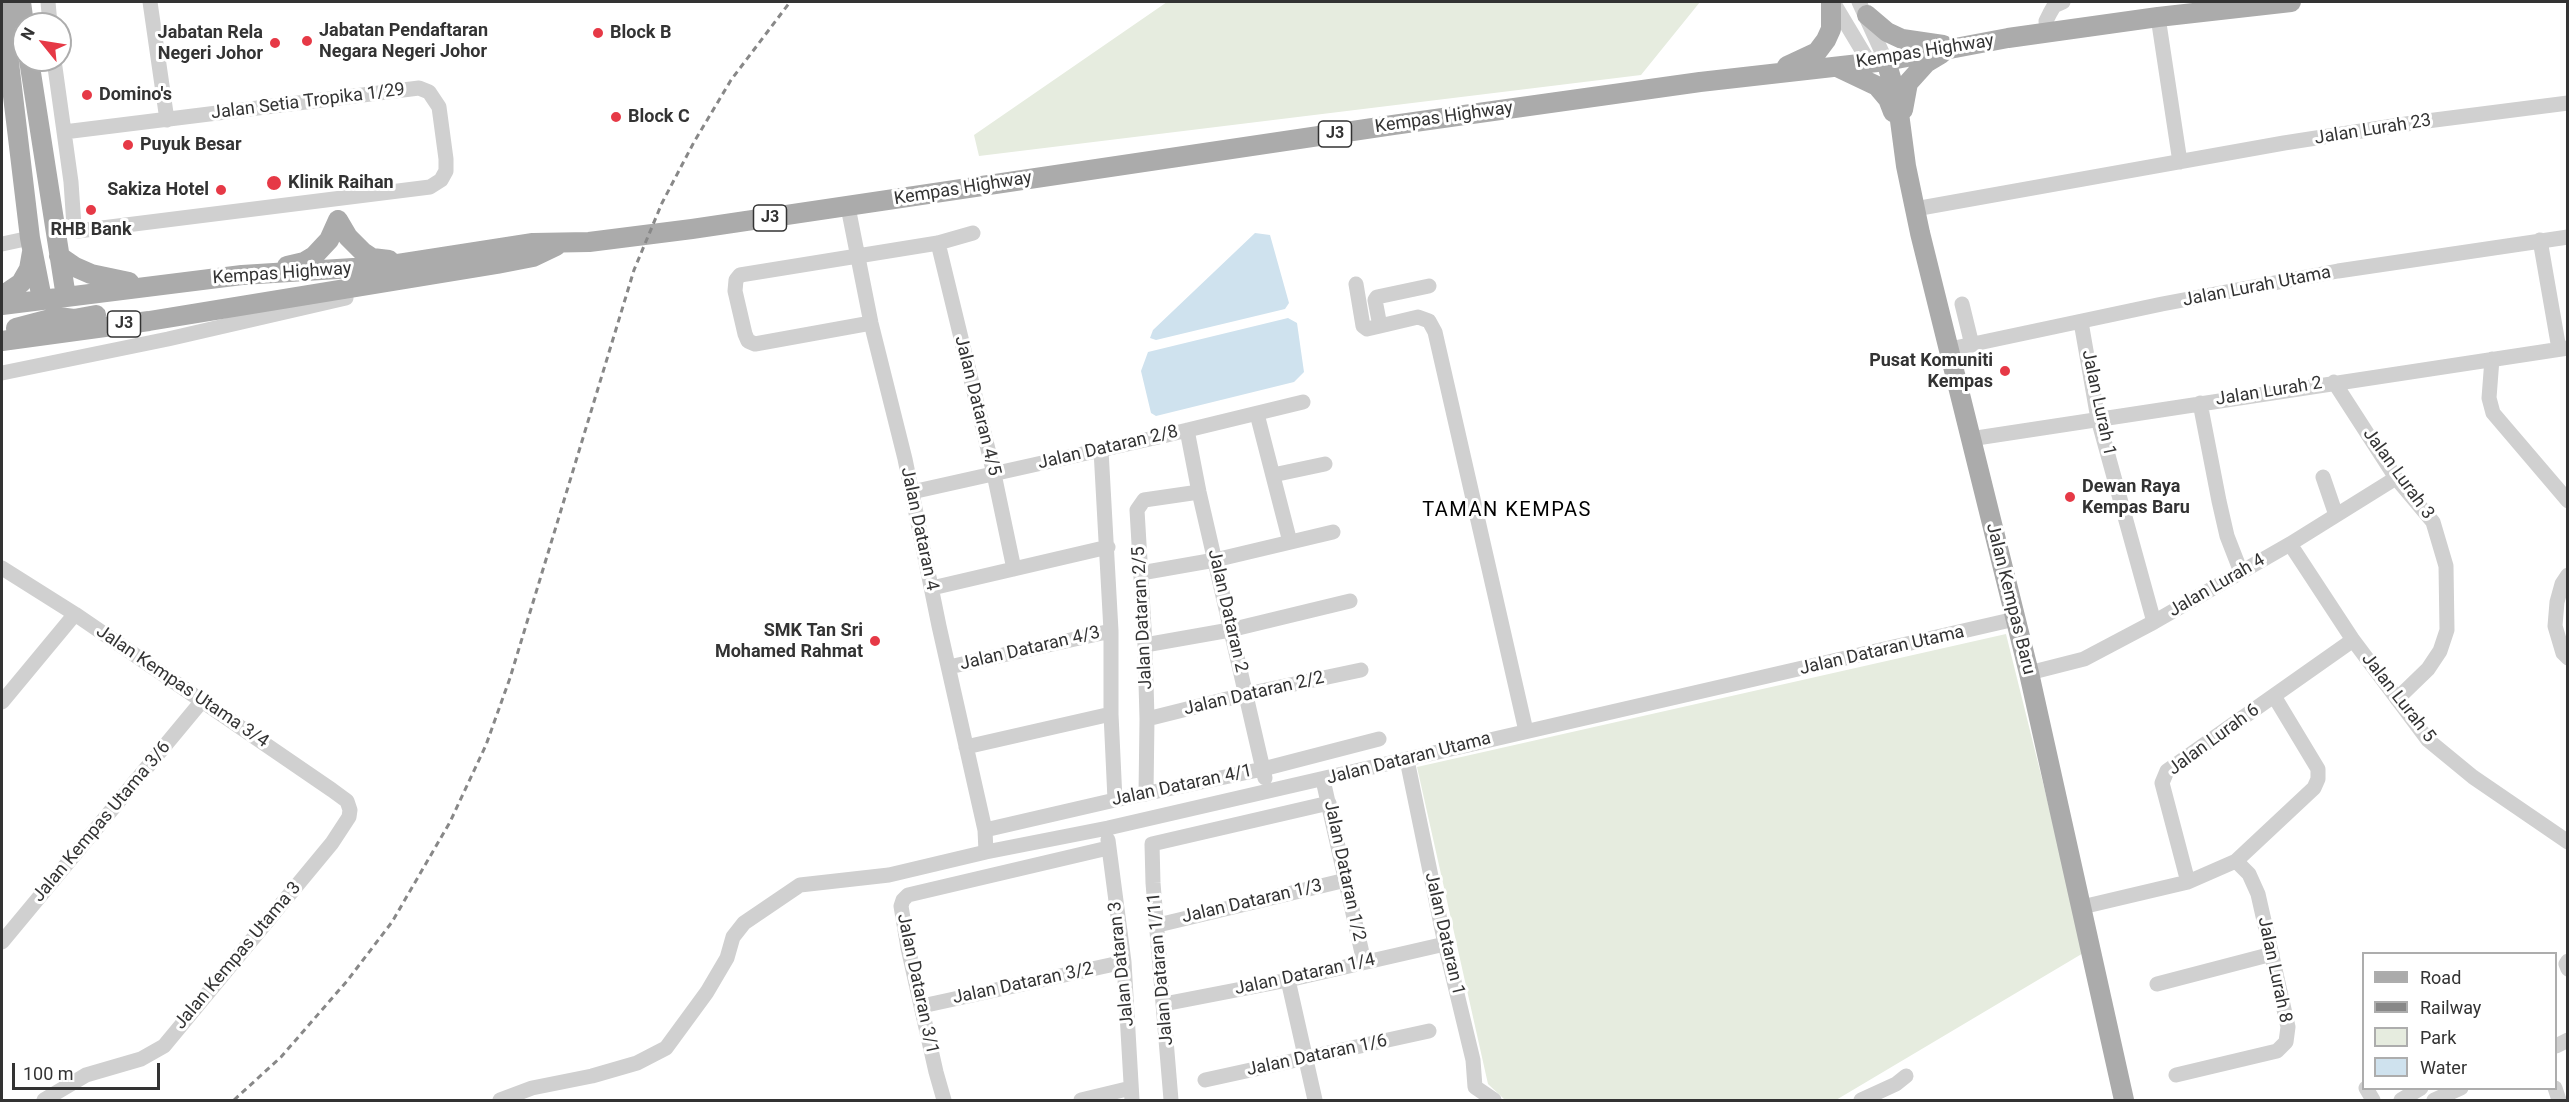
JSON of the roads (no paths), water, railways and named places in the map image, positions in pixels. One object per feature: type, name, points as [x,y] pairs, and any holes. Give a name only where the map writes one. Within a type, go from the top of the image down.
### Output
[{"type":"main road","points":[[1771,73],[1817,52],[1831,29],[1832,2]]},
{"type":"main road","name":"Kempas Highway","points":[[2,305],[261,273],[385,266],[533,243],[589,242],[692,229],[1370,129],[1771,73],[1878,61],[1953,47],[2158,17],[2291,2]]},
{"type":"main road","points":[[2,4],[32,243],[42,299],[58,317]]},
{"type":"main road","points":[[1863,8],[1887,32],[1902,39],[1953,47]]},
{"type":"main road","points":[[1901,131],[1904,96],[1908,83],[1926,63],[1953,47]]},
{"type":"main road","name":"Jalan Kempas Baru","points":[[1878,61],[1896,98],[1915,209],[2029,673],[2124,1101]]},
{"type":"main road","points":[[1834,66],[1854,73],[1877,86],[1888,99],[1901,131]]},
{"type":"main road","points":[[31,72],[66,297],[58,317]]},
{"type":"main road","points":[[338,220],[355,245],[372,258],[385,260],[448,258]]},
{"type":"main road","points":[[261,273],[304,262],[314,256],[329,240],[338,220]]},
{"type":"main road","points":[[2,296],[21,283],[29,269],[32,243]]},
{"type":"main road","name":"Kempas Highway","points":[[2,341],[246,305],[532,257],[561,243]]},
{"type":"main road","points":[[60,256],[75,267],[91,274],[149,286]]},
{"type":"main road","points":[[2,330],[58,317],[74,319],[221,298],[246,305]]},
{"type":"street","points":[[150,2],[167,120]]},
{"type":"street","points":[[1832,2],[1878,61]]},
{"type":"street","points":[[2047,33],[2046,21],[2050,13],[2054,6],[2063,2]]},
{"type":"street","points":[[1863,8],[1878,61]]},
{"type":"street","points":[[2158,17],[2180,162]]},
{"type":"street","points":[[56,72],[64,132]]},
{"type":"street","name":"Jalan Setia Tropika 1/29","points":[[420,88],[429,92],[439,106],[446,171],[441,180],[430,187],[78,231],[74,226],[64,132],[167,120],[420,88]]},
{"type":"street","name":"Jalan Lurah 23","points":[[1915,209],[2388,127],[2568,103]]},
{"type":"street","points":[[337,198],[338,220]]},
{"type":"street","name":"Jalan Dataran 4","points":[[848,207],[871,323],[912,492],[986,830],[986,852]]},
{"type":"street","points":[[871,323],[755,344],[748,341],[745,334],[735,291],[736,280],[740,275],[938,243],[973,233]]},
{"type":"street","points":[[2,236],[2,244],[32,243]]},
{"type":"street","name":"Jalan Lurah Utama","points":[[1950,349],[2338,271],[2568,237]]},
{"type":"street","points":[[2540,240],[2563,348]]},
{"type":"street","name":"Jalan Dataran 4/5","points":[[938,243],[994,474],[1014,569]]},
{"type":"street","name":"Kempas Highway","points":[[2,373],[168,339],[330,301],[407,287],[418,275]]},
{"type":"street","points":[[1356,284],[1363,326],[1367,328],[1380,326],[1418,316],[1429,321],[1435,332],[1526,731]]},
{"type":"street","points":[[1380,326],[1375,300],[1377,297],[1429,286]]},
{"type":"street","points":[[1962,304],[1972,345]]},
{"type":"street","name":"Jalan Lurah 1","points":[[2081,321],[2098,419],[2154,622]]},
{"type":"street","name":"Jalan Lurah 2","points":[[1970,439],[2563,348]]},
{"type":"street","points":[[2492,358],[2489,398],[2493,413],[2568,501]]},
{"type":"street","name":"Jalan Lurah 3","points":[[2334,382],[2396,478],[2433,522],[2446,566],[2447,630],[2440,651],[2428,669],[2397,699]]},
{"type":"street","name":"Jalan Dataran 2/8","points":[[912,492],[1304,402]]},
{"type":"street","points":[[2200,403],[2227,536],[2241,572]]},
{"type":"street","points":[[1257,414],[1290,542]]},
{"type":"street","name":"Jalan Dataran 2","points":[[1187,430],[1230,630],[1269,791]]},
{"type":"street","points":[[1101,450],[1112,631],[1115,800]]},
{"type":"street","points":[[1274,475],[1325,464]]},
{"type":"street","points":[[2323,477],[2336,515]]},
{"type":"street","name":"Jalan Lurah 4","points":[[2029,673],[2084,658],[2154,622],[2290,544],[2396,478]]},
{"type":"street","name":"Jalan Dataran 2/5","points":[[1146,794],[1145,645],[1137,510],[1144,500],[1199,492]]},
{"type":"street","points":[[1142,573],[1215,560],[1333,532]]},
{"type":"street","name":"Jalan Lurah 5","points":[[2290,544],[2353,640],[2428,740],[2473,777],[2568,842]]},
{"type":"street","points":[[932,588],[1108,548]]},
{"type":"street","name":"Jalan Kempas Utama 3/4","points":[[2,568],[75,614],[347,801],[349,817]]},
{"type":"street","points":[[2568,575],[2562,584],[2557,602],[2555,626],[2563,653],[2568,658]]},
{"type":"street","points":[[1145,645],[1230,630],[1350,601]]},
{"type":"street","points":[[2,702],[75,614]]},
{"type":"street","name":"Jalan Dataran Utama","points":[[500,1101],[532,1088],[592,1076],[637,1063],[666,1048],[707,992],[727,958],[733,937],[744,923],[800,885],[889,876],[986,852],[1108,828],[1323,780],[1526,731],[2015,620]]},
{"type":"street","name":"Jalan Dataran 4/3","points":[[949,668],[1112,631]]},
{"type":"street","name":"Jalan Lurah 6","points":[[2188,882],[2162,783],[2167,771],[2353,640]]},
{"type":"street","name":"Jalan Dataran 2/2","points":[[1147,719],[1247,694],[1360,670]]},
{"type":"street","points":[[2082,907],[2188,882],[2236,861],[2314,788],[2318,779],[2318,769],[2274,696]]},
{"type":"street","name":"Jalan Kempas Utama 3/6","points":[[2,942],[202,701]]},
{"type":"street","points":[[966,747],[1112,714]]},
{"type":"street","name":"Jalan Dataran 4/1","points":[[986,830],[1263,769],[1379,739]]},
{"type":"street","name":"Jalan Dataran 1","points":[[1407,760],[1445,944],[1473,1060],[1475,1087],[1494,1101]]},
{"type":"street","name":"Jalan Dataran 1/2","points":[[1323,780],[1364,962]]},
{"type":"street","name":"Jalan Dataran 1/11","points":[[1171,1101],[1152,844],[1329,803]]},
{"type":"street","name":"Jalan Kempas Utama 3","points":[[44,1101],[86,1075],[141,1059],[164,1046],[332,843],[349,817]]},
{"type":"street","name":"Jalan Dataran 3","points":[[1108,828],[1108,848],[1124,962],[1132,1094]]},
{"type":"street","name":"Jalan Dataran 3/1","points":[[944,1101],[908,948],[901,906],[908,895],[1108,848]]},
{"type":"street","name":"Jalan Lurah 8","points":[[2176,1075],[2277,1051],[2286,1042],[2288,1027],[2258,894],[2250,874],[2236,861]]},
{"type":"street","name":"Jalan Dataran 1/3","points":[[1158,925],[1346,880]]},
{"type":"street","name":"Jalan Dataran 1/4","points":[[1164,1004],[1288,980],[1445,944]]},
{"type":"street","points":[[2157,984],[2272,954]]},
{"type":"street","points":[[2568,961],[2566,964],[2568,969]]},
{"type":"street","name":"Jalan Dataran 3/2","points":[[922,1006],[1124,962]]},
{"type":"street","points":[[1288,980],[1315,1101]]},
{"type":"street","name":"Jalan Dataran 1/6","points":[[1205,1080],[1429,1031]]},
{"type":"street","points":[[1861,1101],[1881,1096],[1906,1076]]},
{"type":"street","points":[[2401,1101],[2419,1090]]},
{"type":"street","points":[[2434,1101],[2459,1090]]},
{"type":"street","points":[[1081,1101],[1132,1094]]},
{"type":"water","points":[[1255,233],[1270,235],[1289,303],[1285,309],[1156,340],[1150,338],[1153,330]]},
{"type":"water","points":[[1288,318],[1297,323],[1304,372],[1294,382],[1156,416],[1151,413],[1141,371],[1148,352]]},
{"type":"railway","points":[[234,1100],[281,1057],[347,981],[392,922],[450,822],[486,745],[510,678],[634,270],[662,203],[694,142],[731,80],[790,2]]},
{"type":"place","name":"Block B","points":[[598,33]]},
{"type":"place","name":"Jabatan Pendaftaran Negara Negeri Johor","points":[[307,41]]},
{"type":"place","name":"Jabatan Rela Negeri Johor","points":[[275,43]]},
{"type":"place","name":"Domino's","points":[[87,95]]},
{"type":"place","name":"Block C","points":[[616,117]]},
{"type":"place","name":"Puyuk Besar","points":[[128,145]]},
{"type":"place","name":"Klinik Raihan","points":[[274,183]]},
{"type":"place","name":"Sakiza Hotel","points":[[221,190]]},
{"type":"place","name":"RHB Bank","points":[[91,210]]},
{"type":"place","name":"Pusat Komuniti Kempas","points":[[2005,371]]},
{"type":"place","name":"Dewan Raya Kempas Baru","points":[[2070,497]]},
{"type":"place","name":"SMK Tan Sri Mohamed Rahmat","points":[[875,641]]},
{"type":"district","name":"TAMAN KEMPAS","points":[[1507,511]]}]
